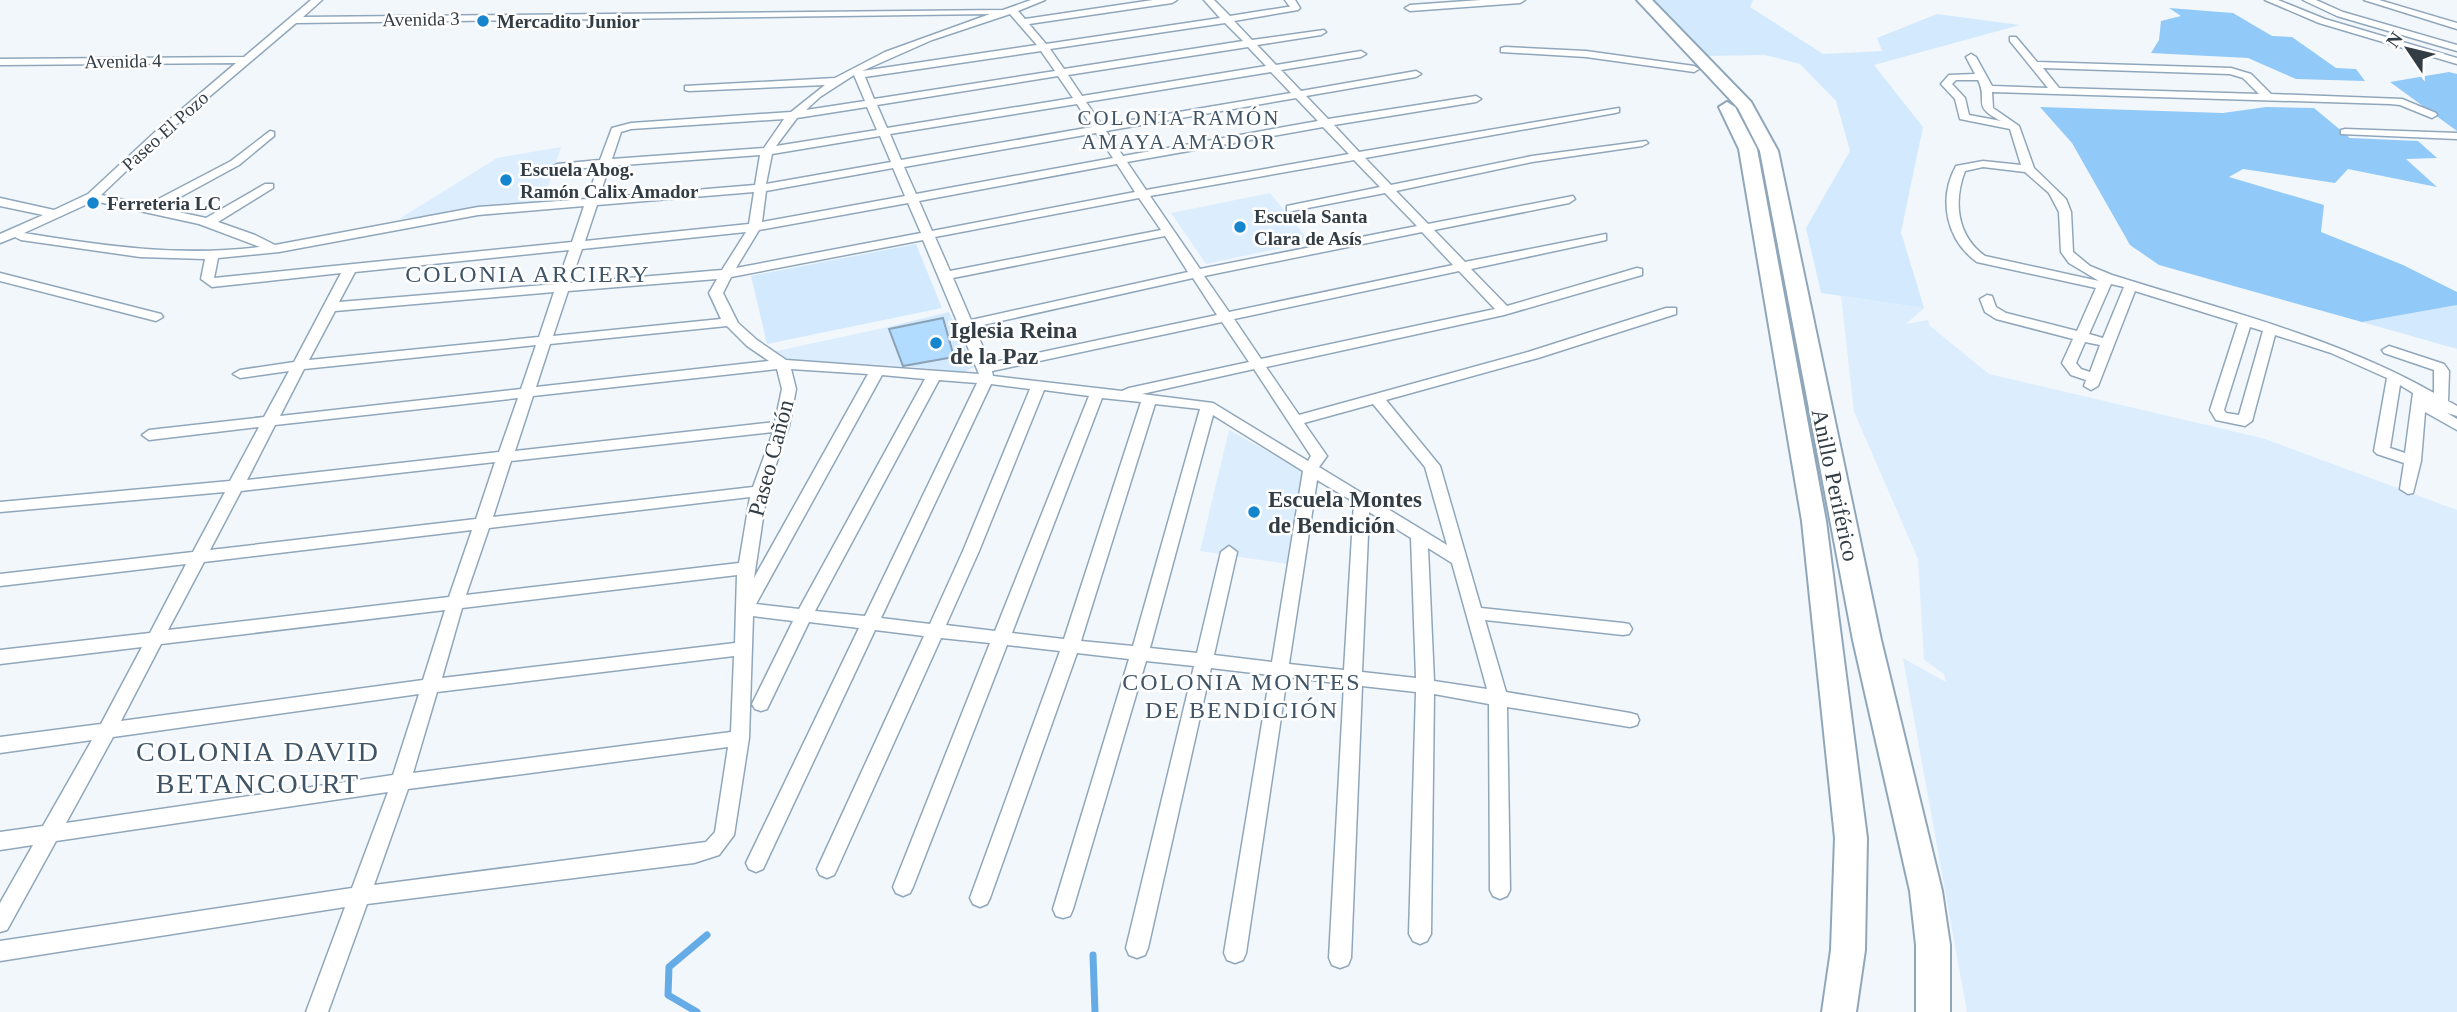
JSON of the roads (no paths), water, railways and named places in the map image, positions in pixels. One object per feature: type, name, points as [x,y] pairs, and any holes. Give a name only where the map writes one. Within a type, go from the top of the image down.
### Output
[{"type":"highway","name":"Anillo Periférico","points":[[1626,0],[1694,69],[1729,110],[1748,149],[1814,521],[1851,838],[1849,950],[1839,1012]]},
{"type":"highway","name":"Anillo Periférico","points":[[1644,0],[1745,106],[1769,151],[1862,614],[1926,891],[1933,945],[1933,1012]]},
{"type":"street","name":"Paseo El Pozo","points":[[0,239],[51,213],[92,197],[317,0]]},
{"type":"street","name":"Paseo Cañón","points":[[360,896],[694,854],[712,849],[724,835],[740,738],[746,568],[759,491],[782,426],[789,389],[783,365],[766,355],[729,322],[719,306],[716,293],[754,227],[768,151],[804,102],[836,81],[859,73],[886,56],[1040,0]]},
{"type":"street","points":[[1025,22],[1172,0]]},
{"type":"street","points":[[1209,0],[1504,311]]},
{"type":"street","points":[[756,863],[873,622],[986,374],[859,73],[1289,10],[1294,8],[1290,0]]},
{"type":"street","points":[[1410,8],[1520,0]]},
{"type":"street","points":[[2270,0],[2322,21],[2457,61]]},
{"type":"street","points":[[2308,0],[2340,14],[2457,48]]},
{"type":"street","points":[[2369,0],[2457,26]]},
{"type":"street","name":"Avenida 3","points":[[292,20],[1012,10]]},
{"type":"street","points":[[1012,10],[1043,46],[1319,456],[1311,468],[1235,953]]},
{"type":"street","points":[[317,1012],[401,782],[456,601],[562,290],[575,244],[616,130],[794,115],[1321,32]]},
{"type":"street","points":[[2013,38],[2056,91]]},
{"type":"street","points":[[1505,50],[1586,54],[1694,69]]},
{"type":"street","points":[[558,167],[768,151],[1361,54]]},
{"type":"street","points":[[1971,57],[1985,83],[1987,108],[2015,127],[2028,169],[2060,198],[2065,215],[2064,247],[2068,255],[2105,282]]},
{"type":"street","name":"Avenida 4","points":[[0,62],[246,60]]},
{"type":"street","points":[[2036,65],[2231,71],[2247,76],[2269,98]]},
{"type":"street","points":[[21,236],[114,248],[212,255],[336,239],[432,217],[761,188],[1416,75]]},
{"type":"street","points":[[2015,127],[1964,117],[1960,98],[1946,84],[1953,77],[2056,91],[2390,101],[2402,102],[2432,116]]},
{"type":"street","points":[[689,88],[836,81]]},
{"type":"street","points":[[212,255],[207,279],[212,283],[754,227],[1325,122],[1476,99]]},
{"type":"street","points":[[330,307],[562,290],[726,274],[1142,194],[1615,110]]},
{"type":"street","points":[[2346,132],[2457,136]]},
{"type":"street","points":[[147,210],[235,163],[270,134]]},
{"type":"street","points":[[1291,209],[1532,159],[1642,143]]},
{"type":"street","points":[[2028,169],[1983,164],[1960,168],[1953,183],[1955,228],[1973,255],[1981,259],[2131,285],[2269,332],[2336,350],[2394,376],[2457,425]]},
{"type":"street","points":[[205,224],[269,186]]},
{"type":"street","points":[[0,247],[92,197],[251,236],[270,247]]},
{"type":"street","points":[[966,325],[1195,274],[1569,199]]},
{"type":"street","points":[[0,202],[51,213]]},
{"type":"street","points":[[945,276],[1169,232]]},
{"type":"street","points":[[149,435],[783,365],[934,376],[986,374],[1602,237]]},
{"type":"street","points":[[0,923],[201,555],[350,269]]},
{"type":"street","points":[[1116,395],[1504,311],[1637,272]]},
{"type":"street","points":[[0,277],[156,317]]},
{"type":"street","points":[[2105,282],[2069,363],[2076,372],[2092,382],[2131,285]]},
{"type":"street","points":[[1987,299],[1990,309],[2001,316],[2107,343]]},
{"type":"street","points":[[1295,421],[1533,355],[1671,311]]},
{"type":"street","points":[[240,374],[299,365],[729,322]]},
{"type":"street","points":[[2244,324],[2217,410],[2221,417],[2233,422],[2245,421],[2269,332]]},
{"type":"street","points":[[2389,350],[2439,367],[2442,371],[2441,402]]},
{"type":"street","points":[[877,371],[746,609],[1425,686],[1630,720]]},
{"type":"street","points":[[986,374],[1038,387],[1208,406],[1311,468],[1361,503],[1459,560]]},
{"type":"street","points":[[761,704],[804,615],[934,376]]},
{"type":"street","points":[[2394,376],[2382,451],[2413,461]]},
{"type":"street","points":[[827,869],[971,551],[1038,387]]},
{"type":"street","points":[[903,887],[1097,393]]},
{"type":"street","points":[[2421,396],[2441,402],[2457,412]]},
{"type":"street","points":[[2408,489],[2421,396]]},
{"type":"street","points":[[1376,398],[1432,466],[1498,697],[1500,890]]},
{"type":"street","points":[[980,898],[1071,645],[1149,399]]},
{"type":"street","points":[[1063,909],[1140,652],[1208,406]]},
{"type":"street","points":[[0,507],[237,486],[782,426]]},
{"type":"street","points":[[0,580],[759,491]]},
{"type":"street","points":[[1340,958],[1361,503]]},
{"type":"street","points":[[1419,538],[1425,686],[1420,934]]},
{"type":"street","points":[[1137,948],[1229,552]]},
{"type":"street","points":[[0,657],[746,568]]},
{"type":"street","points":[[1474,612],[1623,629]]},
{"type":"street","points":[[0,745],[429,686],[745,648]]},
{"type":"street","points":[[0,841],[401,782],[740,738]]},
{"type":"street","points":[[0,951],[360,896]]},
{"type":"waterway","points":[[697,1012],[668,995],[669,967],[707,935]]},
{"type":"waterway","points":[[1093,955],[1095,1012]]},
{"type":"place","name":"Mercadito Junior","points":[[483,21]]},
{"type":"place","name":"Escuela Abog. Ramón Calix Amador","points":[[506,180]]},
{"type":"place","name":"Ferreteria LC","points":[[93,203]]},
{"type":"place","name":"Escuela Santa Clara de Asís","points":[[1240,227]]},
{"type":"place","name":"Iglesia Reina de la Paz","points":[[936,343]]},
{"type":"place","name":"Escuela Montes de Bendición","points":[[1254,512]]},
{"type":"district","name":"COLONIA RAMÓN AMAYA AMADOR","points":[[1179,130]]},
{"type":"district","name":"COLONIA ARCIERY","points":[[528,274]]},
{"type":"district","name":"COLONIA MONTES DE BENDICIÓN","points":[[1242,696]]},
{"type":"district","name":"COLONIA DAVID BETANCOURT","points":[[258,767]]}]
